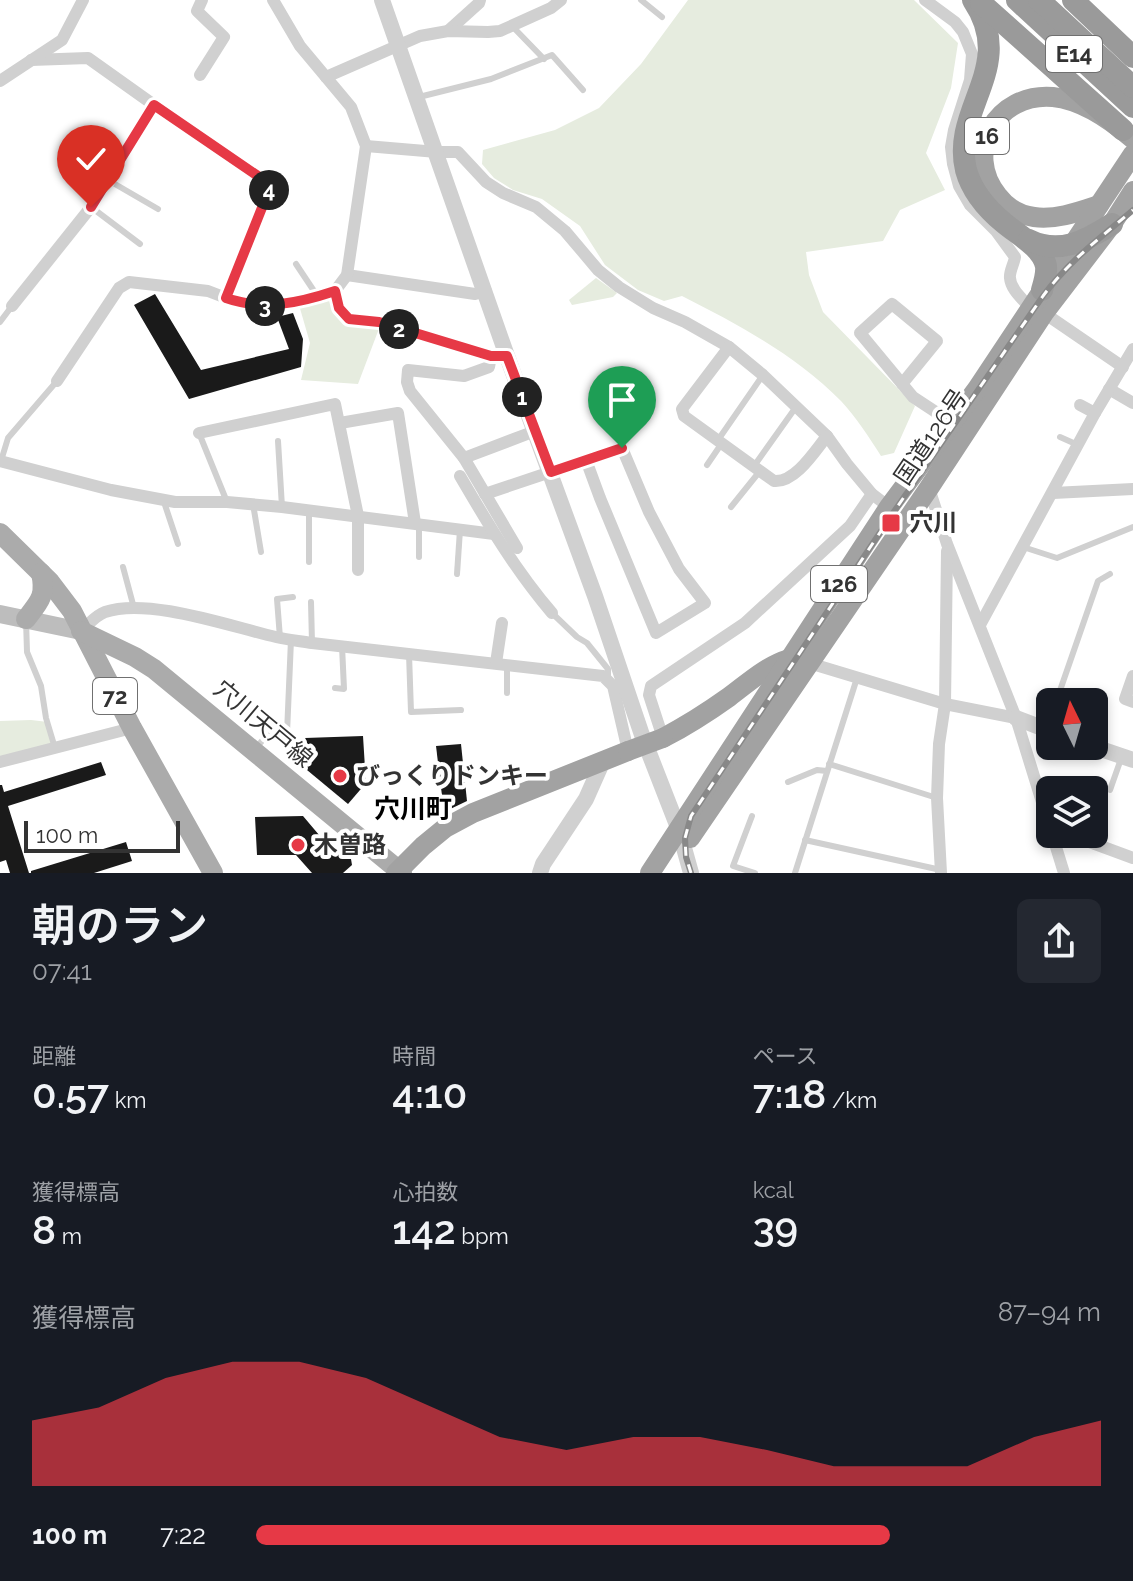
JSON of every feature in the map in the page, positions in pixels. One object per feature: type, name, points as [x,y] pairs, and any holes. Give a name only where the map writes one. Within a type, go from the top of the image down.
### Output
[{"type":"highway","points":[[975,0],[986,28],[990,55],[966,129],[965,166],[978,196],[1042,256],[1046,271],[1039,304]]},
{"type":"highway","points":[[975,0],[1128,135]]},
{"type":"highway","name":"E14","points":[[1017,0],[1133,107]]},
{"type":"highway","name":"E14","points":[[1039,0],[1133,87]]},
{"type":"highway","points":[[1073,0],[1133,57]]},
{"type":"highway","name":"16","points":[[1120,205],[1046,218],[1009,209],[986,179],[983,166],[985,140],[990,128],[1005,112],[1024,100],[1044,97],[1090,108],[1128,135]]},
{"type":"highway","name":"国道126号","points":[[650,873],[682,838],[799,661],[889,507],[1039,304],[1120,205],[1133,154]]},
{"type":"highway","points":[[1024,238],[1043,245],[1072,245],[1088,239],[1120,205]]},
{"type":"highway","name":"国道126号","points":[[799,661],[929,488],[1072,245]]},
{"type":"highway","name":"国道126号","points":[[399,872],[445,828],[473,813],[663,738],[780,662],[799,661]]},
{"type":"highway","name":"国道126号","points":[[667,873],[682,838]]},
{"type":"main road","name":"72","points":[[0,533],[62,596],[213,873]]},
{"type":"main road","points":[[26,619],[43,597],[41,573]]},
{"type":"main road","points":[[0,614],[81,631]]},
{"type":"main road","name":"穴川天戸線","points":[[81,631],[154,669],[399,872]]},
{"type":"street","points":[[0,81],[62,40],[83,0]]},
{"type":"street","points":[[200,75],[224,37],[197,11],[202,0]]},
{"type":"street","points":[[57,381],[119,288],[129,282],[208,291],[265,306],[299,302],[335,291],[347,275],[366,146],[351,107],[300,46],[273,0]]},
{"type":"street","points":[[382,0],[486,291],[499,356],[551,472],[642,735],[682,838],[691,873]]},
{"type":"street","points":[[448,31],[480,0]]},
{"type":"street","points":[[326,77],[420,36],[448,31],[500,31],[551,8],[561,0]]},
{"type":"street","points":[[925,0],[955,22],[972,54],[970,80],[951,147],[953,164],[959,186],[970,205],[996,231],[1015,257],[1010,274],[1015,291],[1039,304],[1128,370]]},
{"type":"street","points":[[31,60],[88,58],[271,185]]},
{"type":"street","points":[[12,306],[91,207],[154,105]]},
{"type":"street","points":[[366,146],[458,152],[486,182],[536,207],[565,231],[598,270],[619,287],[729,347],[763,375],[827,436],[872,494],[889,507]]},
{"type":"street","points":[[347,275],[475,294],[486,291]]},
{"type":"street","points":[[335,291],[339,308],[349,319],[379,322],[499,356]]},
{"type":"street","points":[[902,384],[937,341],[892,304],[860,333],[902,384],[913,397],[951,422]]},
{"type":"street","points":[[729,347],[682,409],[684,416],[774,481],[783,481],[804,465],[827,436]]},
{"type":"street","points":[[980,625],[1095,413],[1109,389],[1128,370],[1133,349]]},
{"type":"street","points":[[499,356],[489,367],[464,376],[408,370],[407,382],[410,391],[464,458],[517,548]]},
{"type":"street","points":[[1109,389],[1133,403]]},
{"type":"street","points":[[199,433],[335,404],[358,516],[358,570]]},
{"type":"street","points":[[1080,405],[1095,413]]},
{"type":"street","points":[[340,423],[398,413],[417,524]]},
{"type":"street","points":[[464,458],[535,431]]},
{"type":"street","points":[[485,494],[551,472],[586,460],[622,448],[649,512],[679,569],[705,603],[656,633],[586,460]]},
{"type":"street","points":[[1,464],[175,502],[253,504],[494,534]]},
{"type":"street","points":[[460,476],[521,575],[552,613]]},
{"type":"street","points":[[929,488],[947,544],[1016,718],[1036,782]]},
{"type":"street","points":[[1053,493],[1133,489]]},
{"type":"street","points":[[663,738],[649,695],[651,686],[745,623],[850,526],[872,494]]},
{"type":"street","points":[[941,872],[937,798],[939,744],[945,704],[947,544]]},
{"type":"street","points":[[81,631],[104,612],[134,608],[177,612],[312,643],[603,676],[613,686],[628,751]]},
{"type":"street","points":[[502,623],[502,664]]},
{"type":"street","points":[[799,661],[945,704],[1036,723]]},
{"type":"street","points":[[1133,676],[1125,699],[1133,702]]},
{"type":"street","points":[[0,762],[132,728]]},
{"type":"street","points":[[1108,751],[1127,758]]},
{"type":"street","points":[[540,873],[586,799],[602,763]]},
{"type":"street","points":[[1056,848],[1064,873]]},
{"type":"street","points":[[1106,848],[1133,858]]},
{"type":"lane","points":[[641,0],[662,17]]},
{"type":"lane","points":[[512,26],[544,59]]},
{"type":"lane","points":[[416,98],[491,79],[552,55],[583,90]]},
{"type":"lane","points":[[108,180],[158,209]]},
{"type":"lane","points":[[226,298],[271,185]]},
{"type":"lane","points":[[91,207],[140,244]]},
{"type":"lane","points":[[296,264],[318,297]]},
{"type":"lane","points":[[0,322],[12,306]]},
{"type":"lane","points":[[707,465],[763,375]]},
{"type":"lane","points":[[1,464],[8,438],[57,381]]},
{"type":"lane","points":[[731,507],[796,407]]},
{"type":"lane","points":[[199,433],[227,502]]},
{"type":"lane","points":[[1060,437],[1078,445]]},
{"type":"lane","points":[[278,441],[282,507]]},
{"type":"lane","points":[[163,499],[178,544]]},
{"type":"lane","points":[[253,504],[261,552]]},
{"type":"lane","points":[[309,511],[309,562]]},
{"type":"lane","points":[[417,524],[419,557]]},
{"type":"lane","points":[[1023,547],[1057,558],[1133,527]]},
{"type":"lane","points":[[457,574],[460,529]]},
{"type":"lane","points":[[123,567],[134,608]]},
{"type":"lane","points":[[1061,688],[1098,581],[1110,574]]},
{"type":"lane","points":[[254,751],[268,734],[287,733],[285,639],[277,599],[293,597]]},
{"type":"lane","points":[[311,602],[312,643]]},
{"type":"lane","points":[[552,613],[587,643],[603,662],[608,669],[608,681]]},
{"type":"lane","points":[[26,619],[27,652],[41,686],[55,748]]},
{"type":"lane","points":[[335,688],[344,689],[342,646]]},
{"type":"lane","points":[[409,653],[411,712],[461,710]]},
{"type":"lane","points":[[502,664],[507,693]]},
{"type":"lane","points":[[795,873],[857,678]]},
{"type":"lane","points":[[1110,790],[1127,758]]},
{"type":"lane","points":[[788,782],[828,768],[937,798]]},
{"type":"lane","points":[[752,816],[733,866],[755,873]]},
{"type":"lane","points":[[805,840],[941,872]]},
{"type":"shaded area","points":[[688,0],[914,0],[958,43],[951,88],[926,153],[945,190],[900,210],[883,241],[806,252],[809,275],[823,312],[915,406],[894,453],[881,456],[841,401],[786,355],[682,296],[664,301],[638,290],[605,265],[580,226],[542,199],[513,190],[494,178],[482,164],[483,150],[555,130],[599,108],[641,64]]},
{"type":"shaded area","points":[[596,278],[617,293],[613,297],[572,305],[569,300]]},
{"type":"shaded area","points":[[332,300],[340,316],[349,323],[380,326],[358,384],[301,380],[310,343],[299,305]]},
{"type":"shaded area","points":[[0,721],[48,722],[52,745],[0,758]]},
{"type":"building","points":[[155,294],[201,370],[289,349],[277,317],[293,313],[303,339],[301,367],[189,399],[134,305]]},
{"type":"building","name":"びっくりドンキー","points":[[363,736],[366,783],[348,804],[307,770],[305,738]]},
{"type":"building","points":[[461,744],[467,801],[444,812],[436,746]]},
{"type":"building","points":[[101,762],[106,775],[8,806],[29,873],[10,873],[6,860],[0,862],[0,785],[4,792]]},
{"type":"building","name":"木曽路","points":[[303,816],[325,842],[336,843],[350,853],[352,865],[343,873],[312,873],[296,855],[257,855],[255,817]]},
{"type":"building","points":[[126,842],[132,861],[94,873],[31,873],[31,871]]},
{"type":"railway","points":[[691,873],[685,838],[691,816],[893,513],[1043,296],[1074,261],[1133,210]]},
{"type":"place","name":"穴川","points":[[891,523]]},
{"type":"place","name":"びっくりドンキー","points":[[340,776]]},
{"type":"place","name":"木曽路","points":[[298,845]]},
{"type":"district","name":"穴川町","points":[[413,809]]},
{"type":"route","points":[[91,207],[154,105],[271,185],[226,298],[265,306],[299,302],[335,291],[339,308],[349,319],[379,322],[491,356],[507,356],[551,472],[622,448]]}]
